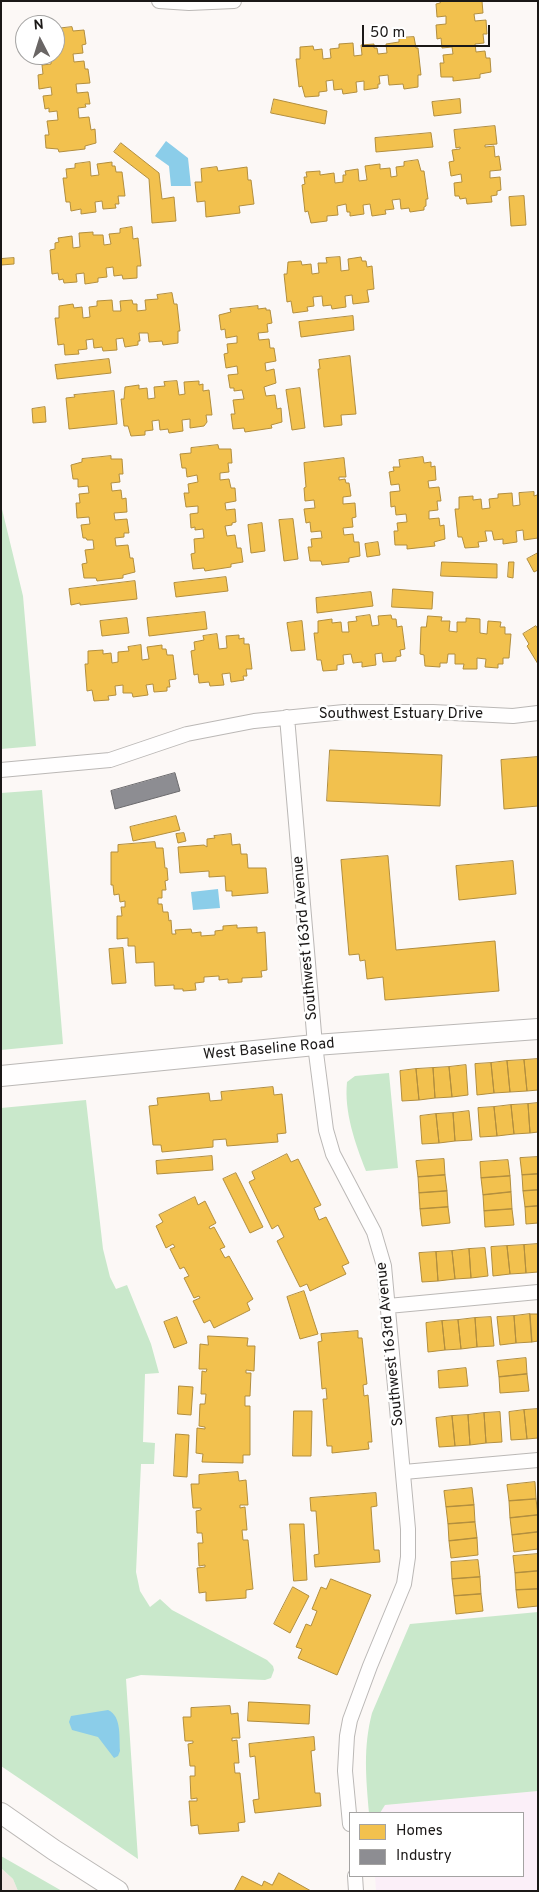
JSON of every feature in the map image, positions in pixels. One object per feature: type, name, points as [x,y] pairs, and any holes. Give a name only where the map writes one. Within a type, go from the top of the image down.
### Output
[{"type":"street","points":[[158,1],[189,4],[234,1]]},
{"type":"street","name":"Southwest Estuary Drive","points":[[1,770],[110,760],[187,734],[254,721],[287,717],[344,712],[433,712],[513,716],[538,713]]},
{"type":"street","name":"Southwest 163rd Avenue","points":[[287,717],[316,1046],[326,1130],[333,1154],[374,1232],[384,1266],[404,1472],[408,1544],[404,1584],[353,1711],[346,1736],[345,1771],[349,1813]]},
{"type":"street","name":"West Baseline Road","points":[[1,1076],[316,1046],[538,1029]]},
{"type":"street","points":[[388,1306],[538,1292]]},
{"type":"street","points":[[404,1472],[538,1460]]},
{"type":"street","points":[[1,1814],[118,1891]]},
{"type":"street","points":[[355,1877],[356,1891]]},
{"type":"shaded area","points":[[538,1791],[538,1891],[376,1891],[375,1877],[524,1877],[524,1812],[381,1812],[385,1805]]},
{"type":"shaded area","points":[[1,1868],[13,1879],[18,1891],[1,1891]]},
{"type":"green space","points":[[1,505],[23,596],[36,746],[1,749]]},
{"type":"green space","points":[[42,790],[63,1044],[1,1050],[1,793]]},
{"type":"green space","points":[[389,1073],[398,1168],[366,1171],[354,1138],[349,1116],[347,1082],[355,1076]]},
{"type":"green space","points":[[86,1100],[103,1249],[110,1277],[116,1289],[127,1285],[151,1344],[159,1373],[145,1374],[143,1442],[155,1443],[154,1464],[141,1464],[136,1572],[140,1591],[150,1607],[160,1599],[172,1610],[267,1660],[274,1670],[271,1678],[265,1680],[141,1675],[126,1679],[138,1859],[1,1766],[1,1108]]},
{"type":"green space","points":[[538,1612],[538,1791],[385,1805],[381,1812],[369,1812],[366,1763],[369,1726],[372,1713],[410,1624]]},
{"type":"green space","points":[[1,1856],[62,1891],[18,1891],[13,1879],[1,1868]]},
{"type":"water","points":[[166,141],[188,158],[191,186],[171,186],[169,166],[155,156]]},
{"type":"water","points":[[218,889],[220,908],[193,910],[191,892]]},
{"type":"water","points":[[108,1710],[116,1717],[119,1728],[120,1751],[118,1756],[114,1758],[98,1737],[72,1730],[69,1722],[71,1716]]},
{"type":"building: Homes","points":[[440,1],[482,1],[483,13],[474,14],[475,21],[486,20],[487,34],[483,34],[484,43],[475,44],[476,52],[485,51],[486,58],[490,58],[491,72],[480,74],[480,78],[453,81],[453,77],[441,77],[440,63],[444,63],[443,55],[453,54],[452,47],[442,48],[441,38],[437,39],[436,25],[446,24],[446,16],[437,17],[436,4],[440,3]]},
{"type":"building: Homes","points":[[72,27],[73,31],[84,30],[86,44],[82,45],[83,53],[73,54],[74,62],[84,61],[85,69],[88,69],[90,83],[76,84],[77,93],[88,92],[90,104],[85,104],[86,107],[78,108],[79,118],[89,117],[91,130],[95,129],[96,143],[85,146],[85,149],[59,152],[58,149],[46,148],[45,135],[49,135],[47,121],[58,120],[57,111],[49,112],[49,108],[45,109],[43,96],[52,95],[51,87],[39,89],[38,75],[43,74],[42,65],[65,65],[65,28]]},
{"type":"building: Homes","points":[[414,37],[416,48],[418,48],[421,75],[418,75],[418,87],[404,89],[403,84],[389,85],[388,75],[379,76],[380,84],[378,84],[378,88],[364,90],[364,81],[356,82],[357,92],[343,94],[342,89],[334,90],[333,80],[326,81],[327,91],[319,92],[319,96],[305,97],[302,86],[299,87],[296,59],[300,59],[300,47],[313,46],[314,50],[322,49],[323,59],[331,58],[330,49],[339,48],[339,44],[353,43],[354,56],[362,55],[361,45],[374,44],[378,54],[387,53],[386,44],[399,42],[399,38]]},
{"type":"building: Homes","points":[[274,99],[327,111],[325,124],[271,113]]},
{"type":"building: Homes","points":[[460,99],[461,113],[434,116],[432,102]]},
{"type":"building: Homes","points":[[495,126],[497,144],[485,145],[485,147],[494,146],[495,157],[499,156],[501,170],[490,171],[490,178],[500,177],[501,190],[497,191],[497,195],[491,196],[492,202],[467,204],[466,198],[460,199],[459,196],[455,196],[454,183],[462,182],[461,174],[451,176],[449,162],[454,161],[452,150],[460,149],[460,147],[456,148],[454,130]]},
{"type":"building: Homes","points":[[431,133],[433,147],[376,152],[375,138]]},
{"type":"building: Homes","points":[[121,143],[159,173],[162,199],[174,197],[176,221],[152,223],[149,179],[114,152]]},
{"type":"building: Homes","points":[[418,160],[421,171],[424,171],[428,199],[426,199],[424,210],[410,212],[409,208],[401,209],[400,199],[392,200],[394,209],[385,210],[386,214],[372,216],[370,204],[363,205],[364,214],[350,216],[350,212],[347,212],[346,204],[337,206],[338,215],[327,216],[327,221],[311,223],[308,211],[305,212],[302,185],[305,184],[304,177],[307,177],[306,172],[320,171],[320,175],[334,173],[335,183],[343,182],[343,175],[346,175],[345,171],[358,169],[359,181],[367,180],[365,166],[380,164],[380,169],[390,168],[391,177],[397,176],[396,167],[404,166],[404,162]]},
{"type":"building: Homes","points":[[90,162],[91,176],[99,175],[97,164],[112,162],[116,172],[122,172],[125,196],[118,196],[119,204],[115,204],[116,208],[103,209],[102,201],[95,202],[96,212],[81,214],[81,209],[71,211],[70,202],[66,202],[63,178],[67,178],[66,169],[75,168],[75,164]]},
{"type":"building: Homes","points":[[217,167],[218,171],[247,167],[248,180],[251,180],[254,204],[239,206],[240,213],[206,217],[205,201],[197,202],[195,182],[202,182],[201,169]]},
{"type":"building: Homes","points":[[524,196],[526,225],[511,226],[509,197]]},
{"type":"building: Homes","points":[[132,227],[133,239],[138,238],[141,266],[137,266],[137,278],[123,279],[122,275],[114,276],[113,267],[106,268],[107,277],[98,278],[98,282],[85,284],[84,273],[76,274],[77,282],[64,283],[63,279],[59,280],[58,273],[52,274],[50,250],[55,249],[55,243],[59,242],[58,238],[72,236],[73,248],[80,247],[79,233],[93,232],[93,235],[103,235],[104,245],[111,244],[109,234],[120,233],[120,229]]},
{"type":"building: Homes","points":[[340,257],[341,271],[349,270],[348,259],[361,257],[362,261],[366,261],[367,267],[372,266],[374,289],[367,290],[369,302],[353,304],[352,295],[345,296],[346,307],[332,309],[331,305],[323,306],[322,296],[313,297],[314,306],[307,307],[308,311],[293,313],[291,301],[287,302],[284,274],[287,274],[288,262],[301,261],[302,265],[311,264],[312,274],[319,273],[318,263],[327,263],[326,258]]},
{"type":"building: Homes","points":[[14,258],[14,264],[1,265],[1,259]]},
{"type":"building: Homes","points":[[172,293],[174,304],[177,304],[180,331],[178,331],[178,343],[163,345],[162,341],[149,342],[148,333],[139,333],[140,341],[138,341],[138,345],[125,347],[123,338],[116,339],[117,350],[103,351],[102,347],[94,348],[93,339],[86,340],[87,349],[78,350],[79,354],[65,355],[64,344],[58,345],[55,318],[59,318],[59,306],[73,304],[74,308],[82,307],[83,318],[90,317],[89,307],[97,306],[97,301],[112,300],[113,311],[121,311],[120,301],[132,300],[133,304],[137,304],[137,311],[146,310],[145,300],[158,299],[157,295]]},
{"type":"building: Homes","points":[[258,306],[258,309],[266,308],[266,310],[270,310],[272,323],[267,324],[268,332],[258,333],[259,340],[269,339],[270,348],[274,348],[276,361],[265,363],[266,371],[274,369],[276,383],[264,387],[266,396],[275,395],[277,409],[281,408],[282,422],[271,425],[272,428],[245,432],[244,428],[233,429],[231,414],[235,414],[233,400],[244,399],[242,390],[234,391],[234,388],[230,388],[228,375],[238,374],[237,366],[226,368],[224,354],[228,353],[227,344],[237,343],[237,336],[226,338],[225,329],[221,330],[219,315],[231,312],[230,309]]},
{"type":"building: Homes","points":[[353,316],[354,330],[301,337],[299,322]]},
{"type":"building: Homes","points":[[350,356],[356,414],[341,415],[342,425],[324,427],[318,369],[320,369],[319,360]]},
{"type":"building: Homes","points":[[109,359],[111,373],[57,379],[55,365]]},
{"type":"building: Homes","points":[[177,381],[179,395],[185,394],[184,382],[199,381],[199,385],[203,384],[203,391],[209,390],[212,415],[206,415],[207,422],[204,426],[190,428],[190,419],[182,420],[183,431],[169,433],[168,429],[160,430],[159,420],[152,421],[153,430],[145,431],[145,435],[131,436],[128,426],[124,426],[121,399],[124,399],[125,387],[139,385],[139,389],[147,388],[148,399],[155,398],[154,387],[165,386],[164,382]]},
{"type":"building: Homes","points":[[300,388],[305,428],[292,430],[286,390]]},
{"type":"building: Homes","points":[[114,391],[117,424],[69,429],[66,398],[75,397],[74,395]]},
{"type":"building: Homes","points":[[45,407],[46,422],[33,423],[32,409]]},
{"type":"building: Homes","points":[[218,445],[219,449],[231,449],[232,463],[228,463],[229,472],[220,473],[220,480],[229,479],[231,488],[235,488],[236,501],[225,503],[226,510],[235,509],[236,522],[225,526],[227,536],[235,535],[237,548],[241,548],[243,562],[231,564],[231,567],[205,571],[204,568],[193,569],[191,554],[195,553],[194,539],[204,538],[203,529],[195,530],[195,527],[191,528],[190,514],[198,513],[198,506],[186,507],[184,493],[189,493],[188,484],[198,482],[197,475],[187,477],[186,468],[182,468],[180,454],[191,453],[191,448]]},
{"type":"building: Homes","points":[[111,456],[111,459],[122,459],[123,474],[119,474],[120,482],[111,483],[112,491],[121,490],[122,499],[126,498],[127,512],[114,513],[115,520],[127,519],[129,533],[124,533],[124,537],[115,538],[116,546],[128,545],[130,558],[133,558],[135,572],[123,575],[123,578],[97,581],[96,578],[84,578],[82,564],[87,563],[85,550],[94,549],[93,540],[83,538],[81,525],[90,524],[89,517],[77,518],[76,503],[80,503],[79,494],[89,493],[88,486],[78,487],[78,479],[73,479],[71,465],[82,462],[82,459]]},
{"type":"building: Homes","points":[[423,457],[424,463],[431,462],[431,467],[435,466],[436,480],[428,481],[429,488],[439,487],[441,501],[437,501],[438,510],[429,511],[429,519],[439,518],[440,526],[444,525],[445,539],[434,542],[435,546],[407,549],[407,545],[395,545],[394,531],[398,531],[397,523],[407,522],[406,514],[396,515],[395,506],[391,507],[390,492],[400,491],[399,484],[391,485],[389,472],[394,471],[393,467],[400,467],[399,460]]},
{"type":"building: Homes","points":[[344,458],[346,477],[339,477],[339,480],[345,479],[346,483],[349,483],[351,496],[343,497],[343,504],[355,503],[356,517],[352,518],[353,527],[343,528],[344,535],[353,534],[354,542],[359,542],[360,556],[349,558],[349,562],[322,565],[321,561],[310,561],[308,547],[312,547],[311,539],[322,538],[321,531],[311,532],[310,522],[306,523],[304,509],[315,508],[314,500],[305,501],[304,463]]},
{"type":"building: Homes","points":[[534,492],[534,496],[537,495],[538,498],[538,538],[524,540],[523,530],[516,531],[517,542],[503,544],[503,539],[494,540],[492,531],[485,531],[487,541],[478,542],[479,547],[465,548],[462,537],[458,537],[455,509],[459,509],[459,497],[473,496],[473,500],[481,499],[482,509],[490,508],[489,499],[498,498],[498,494],[512,493],[513,506],[520,505],[519,493]]},
{"type":"building: Homes","points":[[293,519],[298,559],[284,561],[279,520]]},
{"type":"building: Homes","points":[[262,523],[265,551],[251,553],[248,525]]},
{"type":"building: Homes","points":[[378,542],[380,555],[367,557],[365,544]]},
{"type":"building: Homes","points":[[538,553],[538,570],[534,572],[527,559]]},
{"type":"building: Homes","points":[[442,562],[497,564],[497,578],[441,576]]},
{"type":"building: Homes","points":[[509,562],[514,562],[513,578],[508,577]]},
{"type":"building: Homes","points":[[226,577],[228,591],[176,597],[174,583]]},
{"type":"building: Homes","points":[[135,581],[137,599],[71,605],[69,589]]},
{"type":"building: Homes","points":[[393,589],[433,592],[432,609],[392,607]]},
{"type":"building: Homes","points":[[371,592],[373,606],[317,613],[316,598]]},
{"type":"building: Homes","points":[[205,612],[207,629],[149,636],[147,618]]},
{"type":"building: Homes","points":[[370,615],[372,626],[379,625],[378,616],[391,615],[392,619],[396,619],[397,627],[402,626],[405,649],[400,650],[401,656],[396,657],[396,661],[383,662],[382,653],[375,654],[376,665],[362,667],[362,662],[353,663],[351,654],[343,655],[344,664],[337,665],[337,670],[323,671],[321,660],[317,660],[314,633],[318,633],[318,621],[332,619],[332,623],[341,622],[342,632],[349,632],[348,622],[357,621],[356,617]]},
{"type":"building: Homes","points":[[428,616],[442,617],[441,621],[450,621],[449,631],[457,632],[457,622],[466,622],[466,618],[480,619],[480,633],[487,634],[488,621],[501,622],[500,627],[505,627],[505,634],[511,634],[509,658],[503,658],[503,664],[498,664],[498,668],[485,667],[486,659],[477,658],[477,669],[463,669],[464,664],[455,664],[455,654],[448,654],[447,663],[440,663],[440,667],[425,666],[424,655],[420,654],[421,627],[426,627]]},
{"type":"building: Homes","points":[[127,618],[129,633],[102,636],[100,621]]},
{"type":"building: Homes","points":[[302,621],[305,650],[291,651],[287,623]]},
{"type":"building: Homes","points":[[536,626],[538,629],[538,664],[527,646],[529,644],[523,634]]},
{"type":"building: Homes","points":[[217,634],[219,649],[227,648],[226,636],[239,635],[239,639],[244,638],[244,644],[249,644],[252,669],[246,669],[247,676],[243,676],[244,680],[231,682],[230,673],[222,674],[224,685],[210,686],[209,682],[199,683],[198,674],[194,675],[191,651],[195,650],[194,642],[204,640],[203,636]]},
{"type":"building: Homes","points":[[141,645],[142,660],[149,659],[147,647],[162,645],[162,649],[166,649],[167,655],[173,655],[176,679],[169,680],[170,687],[167,687],[167,691],[154,692],[153,684],[146,685],[148,695],[133,697],[132,693],[123,693],[123,685],[115,686],[116,695],[108,696],[109,700],[94,701],[92,690],[87,691],[85,664],[88,664],[88,651],[103,650],[103,654],[111,653],[112,663],[118,662],[118,652],[129,651],[128,647]]},
{"type":"building: Homes","points":[[330,750],[442,755],[440,806],[327,801]]},
{"type":"building: Homes","points":[[538,757],[538,806],[504,809],[501,760]]},
{"type":"building: Homes","points":[[176,816],[180,830],[133,841],[130,827]]},
{"type":"building: Homes","points":[[184,833],[186,841],[178,843],[176,834]]},
{"type":"building: Homes","points":[[231,834],[232,845],[240,844],[241,854],[247,854],[248,868],[266,868],[268,893],[232,896],[232,891],[226,891],[225,876],[209,877],[209,871],[180,873],[178,847],[204,845],[207,847],[207,839],[215,838],[214,836]]},
{"type":"building: Homes","points":[[155,842],[156,848],[163,848],[168,880],[165,881],[166,890],[162,890],[162,898],[158,898],[158,904],[162,904],[163,912],[168,912],[169,921],[171,920],[172,934],[176,934],[175,930],[191,929],[192,933],[201,932],[201,936],[215,935],[215,931],[223,930],[223,926],[237,925],[237,928],[257,927],[257,933],[265,932],[267,970],[261,971],[262,977],[242,978],[242,982],[228,983],[228,979],[219,980],[219,976],[204,977],[204,982],[195,983],[196,990],[183,991],[183,989],[174,989],[174,985],[155,986],[154,962],[136,963],[135,946],[128,946],[128,938],[117,939],[117,916],[122,916],[121,907],[125,907],[125,901],[120,902],[119,894],[114,895],[113,885],[111,885],[111,852],[118,852],[118,845]]},
{"type":"building: Homes","points":[[388,856],[396,950],[495,941],[499,991],[385,1000],[383,977],[367,979],[365,960],[360,961],[359,954],[349,955],[341,860]]},
{"type":"building: Homes","points":[[513,861],[516,894],[459,900],[456,866]]},
{"type":"building: Homes","points":[[123,948],[126,983],[112,984],[109,949]]},
{"type":"building: Homes","points":[[538,1059],[538,1090],[527,1091],[524,1060]]},
{"type":"building: Homes","points":[[524,1060],[527,1091],[510,1092],[507,1061]]},
{"type":"building: Homes","points":[[507,1061],[510,1092],[494,1093],[491,1063]]},
{"type":"building: Homes","points":[[491,1063],[494,1093],[477,1095],[475,1064]]},
{"type":"building: Homes","points":[[466,1065],[468,1095],[452,1097],[449,1067]]},
{"type":"building: Homes","points":[[449,1067],[452,1097],[435,1098],[433,1068]]},
{"type":"building: Homes","points":[[433,1068],[435,1098],[419,1100],[416,1069]]},
{"type":"building: Homes","points":[[416,1069],[419,1100],[402,1101],[400,1071]]},
{"type":"building: Homes","points":[[273,1087],[274,1095],[282,1094],[286,1133],[277,1134],[278,1142],[227,1146],[226,1139],[213,1140],[213,1147],[162,1152],[161,1145],[153,1145],[149,1106],[158,1105],[157,1098],[209,1093],[210,1101],[222,1100],[221,1092]]},
{"type":"building: Homes","points":[[538,1103],[538,1132],[530,1133],[528,1104]]},
{"type":"building: Homes","points":[[528,1104],[530,1133],[514,1134],[511,1105]]},
{"type":"building: Homes","points":[[511,1105],[514,1134],[497,1136],[494,1107]]},
{"type":"building: Homes","points":[[494,1107],[497,1136],[480,1137],[478,1108]]},
{"type":"building: Homes","points":[[469,1111],[472,1140],[455,1141],[453,1113]]},
{"type":"building: Homes","points":[[453,1113],[455,1141],[439,1143],[436,1114]]},
{"type":"building: Homes","points":[[436,1114],[439,1143],[422,1144],[420,1116]]},
{"type":"building: Homes","points":[[287,1154],[291,1162],[298,1159],[321,1205],[314,1208],[319,1220],[326,1217],[349,1263],[342,1266],[346,1274],[310,1291],[307,1284],[300,1287],[277,1241],[284,1237],[278,1225],[272,1229],[249,1182],[255,1179],[252,1172]]},
{"type":"building: Homes","points":[[212,1156],[213,1170],[157,1174],[156,1161]]},
{"type":"building: Homes","points":[[538,1157],[538,1174],[522,1175],[520,1158]]},
{"type":"building: Homes","points":[[444,1159],[445,1175],[418,1177],[416,1161]]},
{"type":"building: Homes","points":[[508,1160],[510,1176],[481,1178],[480,1162]]},
{"type":"building: Homes","points":[[236,1173],[263,1227],[250,1233],[223,1179]]},
{"type":"building: Homes","points":[[538,1174],[538,1190],[523,1191],[522,1175]]},
{"type":"building: Homes","points":[[445,1175],[447,1191],[419,1193],[418,1177]]},
{"type":"building: Homes","points":[[510,1176],[511,1192],[483,1195],[481,1178]]},
{"type":"building: Homes","points":[[538,1190],[538,1206],[525,1207],[523,1191]]},
{"type":"building: Homes","points":[[447,1191],[448,1207],[420,1209],[419,1193]]},
{"type":"building: Homes","points":[[511,1192],[512,1209],[484,1211],[483,1195]]},
{"type":"building: Homes","points":[[195,1197],[198,1205],[205,1201],[216,1223],[209,1227],[210,1229],[214,1227],[225,1247],[220,1249],[225,1258],[229,1256],[253,1299],[247,1303],[250,1310],[214,1328],[210,1320],[204,1323],[193,1301],[200,1298],[199,1296],[194,1298],[184,1278],[189,1276],[184,1267],[180,1269],[170,1249],[175,1247],[173,1244],[166,1248],[156,1226],[163,1222],[159,1215]]},
{"type":"building: Homes","points":[[538,1206],[538,1223],[526,1224],[525,1207]]},
{"type":"building: Homes","points":[[448,1207],[450,1223],[422,1226],[420,1209]]},
{"type":"building: Homes","points":[[512,1209],[514,1225],[485,1227],[484,1211]]},
{"type":"building: Homes","points":[[538,1244],[538,1272],[526,1273],[524,1245]]},
{"type":"building: Homes","points":[[524,1245],[526,1273],[510,1274],[507,1246]]},
{"type":"building: Homes","points":[[507,1246],[510,1274],[493,1276],[491,1247]]},
{"type":"building: Homes","points":[[485,1248],[488,1276],[471,1278],[469,1249]]},
{"type":"building: Homes","points":[[469,1249],[471,1278],[455,1279],[452,1251]]},
{"type":"building: Homes","points":[[452,1251],[455,1279],[438,1281],[436,1252]]},
{"type":"building: Homes","points":[[436,1252],[438,1281],[422,1282],[419,1253]]},
{"type":"building: Homes","points":[[304,1291],[318,1334],[300,1339],[287,1297]]},
{"type":"building: Homes","points":[[530,1314],[538,1314],[538,1341],[532,1342]]},
{"type":"building: Homes","points":[[530,1314],[532,1342],[516,1343],[514,1316]]},
{"type":"building: Homes","points":[[514,1316],[516,1343],[500,1345],[497,1317]]},
{"type":"building: Homes","points":[[177,1317],[187,1343],[174,1348],[164,1322]]},
{"type":"building: Homes","points":[[491,1317],[494,1346],[477,1347],[475,1318]]},
{"type":"building: Homes","points":[[475,1318],[477,1347],[461,1349],[458,1320]]},
{"type":"building: Homes","points":[[458,1320],[461,1349],[445,1350],[442,1321]]},
{"type":"building: Homes","points":[[442,1321],[445,1350],[428,1352],[426,1323]]},
{"type":"building: Homes","points":[[358,1331],[358,1338],[362,1338],[367,1384],[363,1385],[364,1396],[368,1395],[372,1442],[368,1442],[369,1449],[332,1453],[332,1446],[327,1446],[323,1399],[327,1399],[326,1388],[322,1389],[318,1342],[322,1341],[321,1334]]},
{"type":"building: Homes","points":[[208,1336],[248,1338],[247,1346],[255,1346],[254,1371],[246,1370],[246,1373],[251,1373],[250,1396],[245,1396],[245,1406],[250,1406],[250,1455],[243,1455],[243,1463],[202,1462],[203,1454],[196,1453],[197,1428],[205,1429],[205,1427],[199,1426],[200,1404],[205,1404],[206,1394],[201,1394],[202,1371],[206,1372],[207,1369],[199,1369],[200,1344],[208,1345]]},
{"type":"building: Homes","points":[[526,1358],[527,1374],[499,1377],[497,1361]]},
{"type":"building: Homes","points":[[466,1368],[468,1386],[439,1388],[438,1371]]},
{"type":"building: Homes","points":[[527,1374],[529,1391],[500,1393],[499,1377]]},
{"type":"building: Homes","points":[[179,1386],[193,1387],[191,1415],[178,1414]]},
{"type":"building: Homes","points":[[538,1409],[538,1438],[527,1439],[524,1410]]},
{"type":"building: Homes","points":[[524,1410],[527,1439],[511,1440],[509,1412]]},
{"type":"building: Homes","points":[[294,1411],[312,1411],[311,1456],[293,1456]]},
{"type":"building: Homes","points":[[500,1412],[502,1442],[486,1443],[484,1413]]},
{"type":"building: Homes","points":[[484,1413],[486,1443],[470,1445],[468,1415]]},
{"type":"building: Homes","points":[[468,1415],[470,1445],[455,1446],[452,1416]]},
{"type":"building: Homes","points":[[452,1416],[455,1446],[439,1447],[436,1418]]},
{"type":"building: Homes","points":[[176,1434],[189,1435],[187,1477],[174,1476]]},
{"type":"building: Homes","points":[[238,1472],[239,1481],[246,1480],[248,1505],[240,1505],[240,1508],[245,1507],[247,1530],[242,1530],[243,1540],[248,1540],[253,1589],[246,1590],[246,1598],[206,1601],[206,1592],[199,1593],[197,1568],[205,1567],[205,1565],[199,1566],[198,1543],[203,1543],[202,1533],[197,1533],[196,1511],[201,1510],[201,1508],[193,1508],[191,1484],[199,1484],[199,1475]]},
{"type":"building: Homes","points":[[535,1482],[536,1499],[509,1501],[507,1485]]},
{"type":"building: Homes","points":[[472,1488],[474,1505],[446,1507],[444,1491]]},
{"type":"building: Homes","points":[[376,1493],[377,1506],[371,1507],[374,1550],[379,1550],[380,1562],[315,1567],[314,1555],[319,1554],[316,1511],[311,1511],[310,1498]]},
{"type":"building: Homes","points":[[536,1499],[538,1515],[510,1518],[509,1501]]},
{"type":"building: Homes","points":[[474,1505],[475,1522],[448,1524],[446,1507]]},
{"type":"building: Homes","points":[[538,1515],[538,1532],[512,1535],[510,1518]]},
{"type":"building: Homes","points":[[475,1522],[477,1538],[449,1541],[448,1524]]},
{"type":"building: Homes","points":[[290,1524],[304,1524],[307,1580],[294,1581]]},
{"type":"building: Homes","points":[[538,1532],[538,1549],[514,1552],[512,1535]]},
{"type":"building: Homes","points":[[477,1538],[478,1555],[451,1558],[449,1541]]},
{"type":"building: Homes","points":[[538,1554],[538,1571],[515,1573],[513,1556]]},
{"type":"building: Homes","points":[[478,1560],[480,1577],[452,1579],[451,1562]]},
{"type":"building: Homes","points":[[538,1571],[538,1589],[516,1590],[515,1573]]},
{"type":"building: Homes","points":[[480,1577],[481,1594],[454,1596],[452,1579]]},
{"type":"building: Homes","points":[[331,1579],[371,1595],[337,1675],[298,1658],[302,1649],[296,1647],[306,1624],[311,1626],[317,1611],[312,1609],[321,1587],[326,1589]]},
{"type":"building: Homes","points":[[293,1587],[309,1596],[290,1633],[274,1624]]},
{"type":"building: Homes","points":[[538,1589],[538,1606],[518,1608],[516,1590]]},
{"type":"building: Homes","points":[[481,1594],[483,1611],[456,1614],[454,1596]]},
{"type":"building: Homes","points":[[249,1702],[310,1705],[309,1724],[248,1721]]},
{"type":"building: Homes","points":[[230,1706],[231,1714],[238,1713],[240,1738],[232,1738],[232,1741],[237,1740],[239,1763],[234,1763],[235,1773],[240,1773],[245,1822],[238,1823],[239,1831],[199,1834],[198,1825],[191,1826],[189,1801],[197,1801],[197,1798],[191,1799],[190,1776],[195,1776],[195,1766],[190,1766],[188,1744],[193,1743],[193,1741],[185,1741],[183,1717],[191,1717],[191,1708]]},
{"type":"building: Homes","points":[[314,1737],[315,1750],[311,1751],[315,1793],[320,1793],[321,1806],[255,1813],[253,1800],[259,1799],[255,1756],[250,1757],[249,1744]]},
{"type":"building: Homes","points":[[279,1873],[311,1891],[234,1891],[242,1876],[262,1886],[264,1881],[272,1885]]},
{"type":"building: Industry","points":[[175,773],[180,791],[115,809],[111,791]]}]
